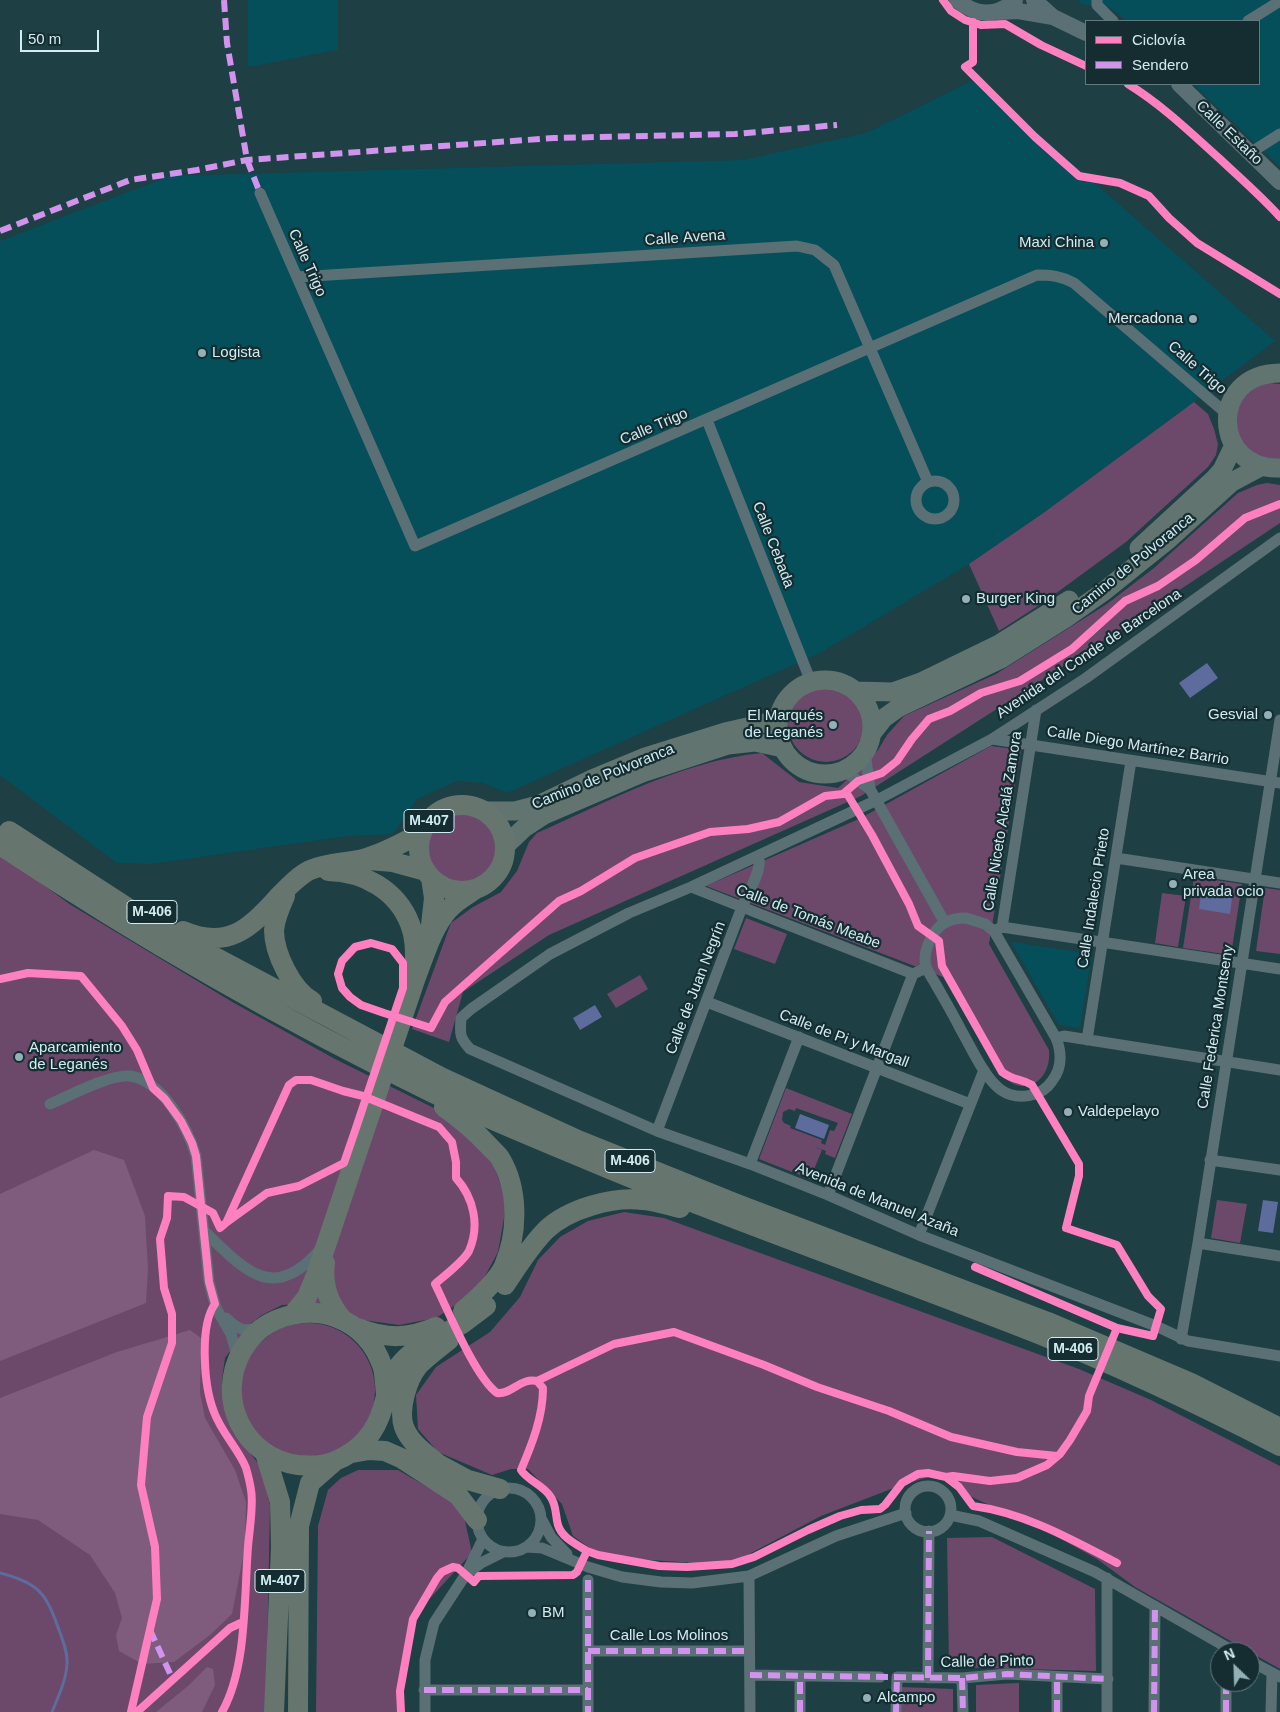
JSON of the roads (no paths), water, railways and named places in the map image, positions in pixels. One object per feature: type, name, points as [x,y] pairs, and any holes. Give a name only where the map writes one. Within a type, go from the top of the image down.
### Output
[{"type":"highway","name":"M-407","points":[[428,946],[434,898],[428,874],[420,858],[419,845],[422,832],[428,821],[449,807],[461,805],[474,806],[485,811]]},
{"type":"highway","points":[[485,811],[496,820],[503,832],[506,846]]},
{"type":"highway","name":"M-406","points":[[3,834],[118,892],[185,932],[212,938],[226,938],[238,934],[259,919],[289,885],[310,870],[334,863],[362,859],[396,848],[422,832]]},
{"type":"highway","name":"M-406","points":[[3,834],[144,936],[296,1022],[434,1094],[576,1156],[733,1219],[1043,1336],[1185,1398],[1280,1446]]},
{"type":"highway","name":"M-406","points":[[3,834],[151,923],[441,1077],[578,1140],[728,1201],[1048,1322],[1190,1383],[1280,1428]]},
{"type":"highway","name":"M-407","points":[[294,1313],[307,1297],[368,1125],[428,946],[448,910],[488,882],[498,872],[504,860],[506,846]]},
{"type":"highway","name":"M-406","points":[[362,859],[393,862],[428,874]]},
{"type":"highway","points":[[310,870],[340,871],[361,876],[381,886],[399,903],[410,925],[415,945],[413,987]]},
{"type":"highway","points":[[428,874],[441,885],[452,890],[476,889]]},
{"type":"highway","name":"M-406","points":[[289,885],[278,913],[274,930],[283,964],[293,983],[308,999],[354,1023],[441,1077]]},
{"type":"highway","name":"M-406","points":[[296,1022],[325,1045],[443,1106],[472,1127],[500,1158],[511,1185],[515,1208],[510,1247],[503,1267],[479,1298],[463,1312],[420,1334],[379,1336],[349,1323]]},
{"type":"highway","name":"M-406","points":[[438,1464],[413,1442],[404,1427],[401,1410],[408,1388],[418,1367],[438,1348],[464,1330],[501,1291],[532,1245],[547,1229],[564,1216],[586,1207],[621,1200],[642,1200],[733,1219]]},
{"type":"highway","name":"M-407","points":[[298,1712],[299,1526],[310,1483],[334,1462],[352,1453],[367,1440],[378,1424],[385,1400],[383,1369],[373,1346],[330,1303],[324,1272],[328,1237]]},
{"type":"highway","name":"M-406","points":[[385,1400],[392,1376],[401,1363],[419,1346],[462,1323],[486,1306]]},
{"type":"highway","name":"M-407","points":[[334,1462],[310,1466],[287,1463],[265,1453],[250,1439],[238,1422],[232,1402],[231,1382],[236,1362],[248,1342],[264,1326],[278,1318],[294,1313],[319,1313],[349,1323]]},
{"type":"highway","points":[[385,1400],[388,1425],[399,1440],[468,1480],[500,1489]]},
{"type":"highway","points":[[352,1453],[370,1450],[385,1451],[401,1458],[458,1495],[477,1520]]},
{"type":"highway","name":"M-407","points":[[265,1453],[280,1502],[281,1546],[274,1712]]},
{"type":"main road","points":[[957,0],[966,8],[978,12],[1018,11],[1053,17]]},
{"type":"main road","points":[[990,13],[1003,9],[1015,0]]},
{"type":"main road","points":[[1034,0],[1053,17],[1085,33]]},
{"type":"main road","name":"Calle Estaño","points":[[1180,85],[1280,182]]},
{"type":"main road","points":[[1271,467],[1250,462],[1241,454],[1234,445],[1228,430],[1227,414],[1232,399],[1246,382],[1267,373],[1280,373]]},
{"type":"main road","name":"Camino de Polvoranca","points":[[856,691],[894,692],[907,688],[998,644],[1059,607],[1127,558],[1207,486],[1222,470],[1234,445]]},
{"type":"main road","name":"Camino de Polvoranca","points":[[873,732],[884,718],[898,708],[1001,659],[1066,618],[1103,592],[1162,545],[1232,482],[1271,467]]},
{"type":"main road","points":[[823,680],[836,681],[856,691],[866,703],[872,717],[873,732],[866,752],[856,764],[844,771],[816,774],[802,769],[791,760],[783,748],[778,734],[778,720],[782,707],[789,696],[811,682],[823,680]]},
{"type":"main road","name":"Camino de Polvoranca","points":[[485,811],[515,811],[538,805],[592,779],[645,757],[726,732],[778,720]]},
{"type":"main road","name":"Camino de Polvoranca","points":[[506,846],[524,828],[544,815],[642,772],[728,745],[755,742],[783,748]]},
{"type":"street","points":[[1097,0],[1097,5],[1112,20]]},
{"type":"street","points":[[1250,20],[1280,1]]},
{"type":"street","points":[[1250,153],[1280,134]]},
{"type":"street","name":"Calle Trigo","points":[[260,193],[415,546],[708,420],[1037,275],[1064,277],[1074,282],[1227,414]]},
{"type":"street","name":"Calle Avena","points":[[297,277],[797,246],[815,250],[834,265],[928,482]]},
{"type":"street","name":"Calle Cebada","points":[[708,420],[811,682]]},
{"type":"street","name":"Avenida del Conde de Barcelona","points":[[470,1049],[462,1040],[461,1018],[550,954],[629,913],[692,887],[877,800],[992,739],[1086,678],[1280,538]]},
{"type":"street","name":"Calle Niceto Alcalá Zamora","points":[[998,929],[1036,710]]},
{"type":"street","name":"Calle Federica Montseny","points":[[1181,1339],[1198,1243],[1255,880],[1275,783],[1280,720]]},
{"type":"street","name":"Calle Diego Martínez Barrio","points":[[992,739],[1275,783]]},
{"type":"street","points":[[866,752],[870,789]]},
{"type":"street","name":"Calle Indalecio Prieto","points":[[1087,1040],[1131,761]]},
{"type":"street","points":[[844,771],[870,789],[945,923]]},
{"type":"street","name":"Calle de Juan Negrín","points":[[657,1130],[742,907],[759,868],[761,862],[758,856]]},
{"type":"street","points":[[1116,858],[1280,883]]},
{"type":"street","name":"Calle de Tomás Meabe","points":[[692,887],[913,974]]},
{"type":"street","points":[[998,929],[1056,1038],[1061,1055],[1057,1072],[1048,1087],[1031,1096],[1019,1096],[1001,1090],[984,1070],[926,968],[926,950],[933,936],[945,923],[966,918],[998,929],[1102,942],[1280,970]]},
{"type":"street","points":[[828,1195],[913,974],[926,968]]},
{"type":"street","name":"Calle de Pi y Margall","points":[[707,1002],[970,1104]]},
{"type":"street","points":[[1056,1038],[1064,1036],[1280,1070]]},
{"type":"street","points":[[750,1164],[799,1037]]},
{"type":"street","name":"Avenida de Manuel Azaña","points":[[470,1049],[657,1130],[828,1195],[919,1235],[1156,1326],[1181,1339],[1280,1356]]},
{"type":"street","points":[[919,1235],[984,1070]]},
{"type":"street","points":[[50,1104],[111,1078],[129,1076],[142,1080],[153,1088],[174,1110],[192,1143],[196,1156],[209,1282],[216,1308],[231,1334],[236,1362]]},
{"type":"street","points":[[1210,1160],[1280,1170]]},
{"type":"street","points":[[204,1231],[235,1260],[254,1273],[264,1278],[276,1279],[299,1271],[328,1237]]},
{"type":"street","points":[[1198,1243],[1280,1256]]},
{"type":"street","points":[[216,1308],[238,1328],[249,1331],[264,1326]]},
{"type":"street","points":[[926,1486],[934,1486],[940,1489],[950,1501],[950,1515],[942,1527],[929,1531],[921,1530],[909,1520],[906,1513],[906,1505],[913,1492],[926,1486]]},
{"type":"street","points":[[581,1564],[563,1552],[551,1537],[541,1518],[539,1509],[528,1494],[510,1488],[500,1489],[484,1501],[479,1510],[478,1530],[489,1545],[503,1552],[511,1552],[526,1547],[542,1548],[581,1564],[622,1577],[661,1582],[692,1583],[749,1576],[836,1536],[906,1513]]},
{"type":"street","points":[[950,1515],[979,1522],[1107,1578],[1216,1642]]},
{"type":"street","points":[[526,1547],[537,1535],[541,1518]]},
{"type":"street","points":[[928,1678],[929,1531]]},
{"type":"street","points":[[425,1712],[425,1660],[434,1623],[466,1574],[483,1539]]},
{"type":"street","points":[[466,1574],[481,1563],[503,1552]]},
{"type":"street","points":[[749,1576],[750,1712]]},
{"type":"street","points":[[1107,1578],[1107,1712]]},
{"type":"street","points":[[588,1580],[588,1712]]},
{"type":"street","points":[[1154,1712],[1155,1606]]},
{"type":"street","name":"Calle Los Molinos","points":[[588,1651],[749,1651]]},
{"type":"street","points":[[1260,1666],[1276,1675],[1271,1712]]},
{"type":"street","name":"Calle de Pinto","points":[[896,1712],[897,1677],[962,1678],[1007,1674],[1108,1679]]},
{"type":"street","points":[[750,1675],[880,1677]]},
{"type":"street","points":[[800,1677],[800,1712]]},
{"type":"street","points":[[1057,1677],[1057,1712]]},
{"type":"street","points":[[962,1678],[963,1712]]},
{"type":"street","points":[[424,1690],[588,1690]]},
{"type":"street","points":[[1226,1692],[1226,1712]]},
{"type":"waterway","points":[[0,1573],[24,1581],[39,1591],[45,1598],[54,1617],[65,1647],[67,1660],[63,1683],[52,1712]]},
{"type":"place","name":"Maxi China","points":[[1104,243]]},
{"type":"place","name":"Mercadona","points":[[1193,319]]},
{"type":"place","name":"Logista","points":[[202,353]]},
{"type":"place","name":"Burger King","points":[[966,599]]},
{"type":"place","name":"Gesvial","points":[[1268,715]]},
{"type":"place","name":"El Marqués de Leganés","points":[[833,725]]},
{"type":"place","name":"Area privada ocio","points":[[1173,884]]},
{"type":"place","name":"Aparcamiento de Leganés","points":[[19,1057]]},
{"type":"place","name":"Valdepelayo","points":[[1068,1112]]},
{"type":"place","name":"BM","points":[[532,1613]]},
{"type":"place","name":"Alcampo","points":[[867,1698]]}]
